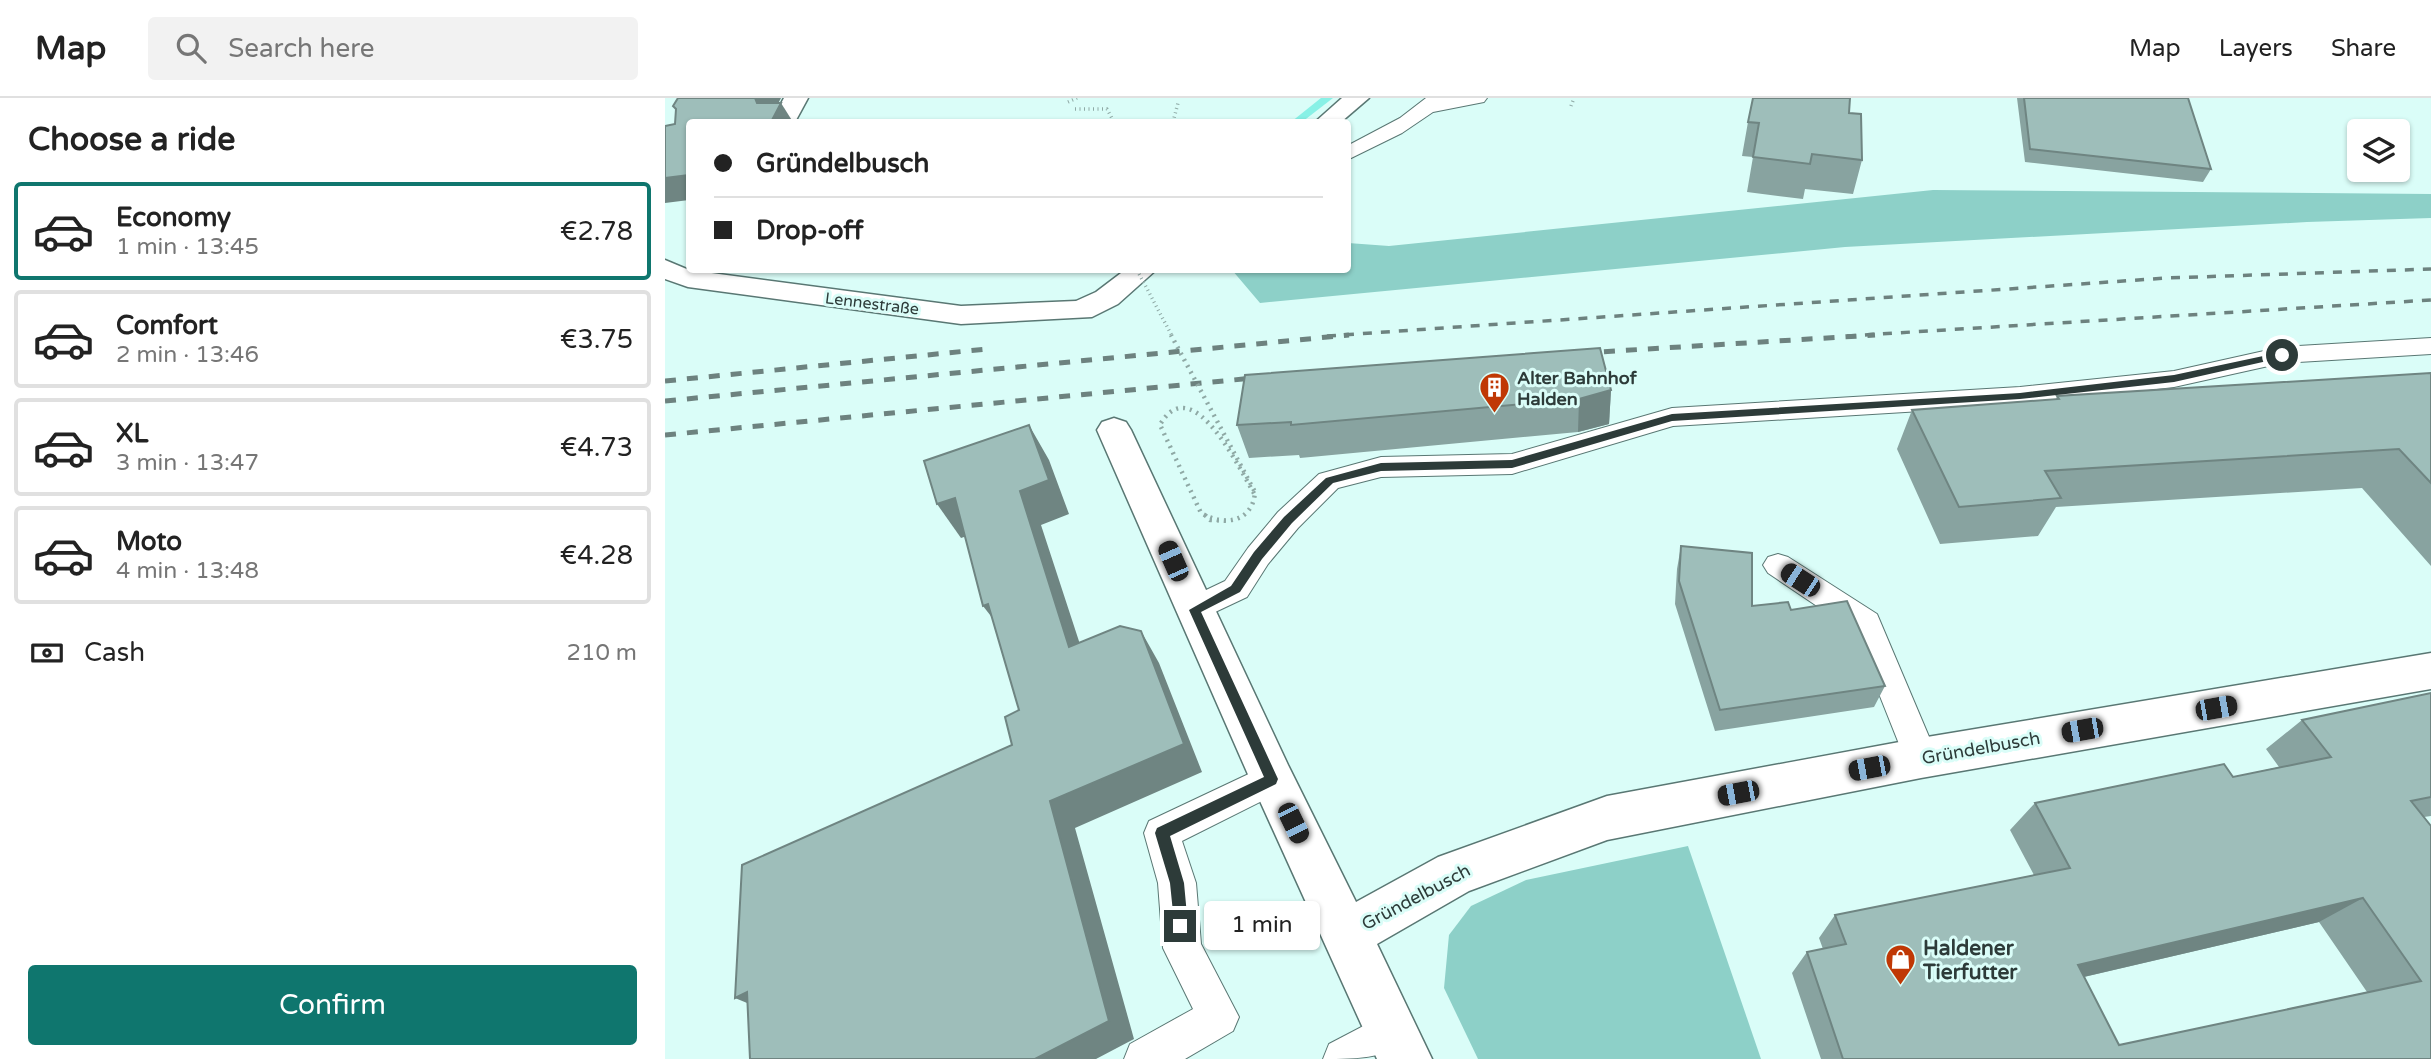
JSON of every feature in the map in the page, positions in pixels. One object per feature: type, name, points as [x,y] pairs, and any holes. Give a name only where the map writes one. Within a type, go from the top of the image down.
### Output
[{"type":"street","points":[[785,119],[796,98]]},
{"type":"street","points":[[1331,119],[1357,98]]},
{"type":"street","name":"Lennestraße","points":[[665,269],[688,278],[961,315],[1081,310],[1107,298],[1136,273]]},
{"type":"street","name":"Gründelbusch","points":[[1114,430],[1272,779],[1398,1045]]},
{"type":"street","name":"Gründelbusch","points":[[1347,933],[1455,873],[1607,818],[1921,758],[2431,671]]},
{"type":"lane","points":[[1351,152],[1433,102],[1478,98]]},
{"type":"lane","points":[[1194,610],[1235,589],[1258,555],[1288,520],[1329,481],[1381,467],[1512,464],[1672,417],[2020,396],[2174,379],[2282,355],[2431,346]]},
{"type":"lane","points":[[1778,565],[1866,623],[1921,758]]},
{"type":"lane","points":[[1145,1059],[1219,1017],[1182,948],[1177,883],[1162,833],[1272,779]]},
{"type":"lane","points":[[1344,1059],[1398,1045]]},
{"type":"path","points":[[1068,102],[1077,98]]},
{"type":"path","points":[[1571,106],[1574,98]]},
{"type":"path","points":[[1174,119],[1178,103]]},
{"type":"path","points":[[1075,109],[1107,110],[1112,119]]},
{"type":"path","points":[[1142,273],[1255,492],[1256,503],[1249,512],[1237,520],[1223,523],[1210,520],[1201,513],[1183,474],[1161,427],[1161,421],[1174,411],[1184,408],[1200,414],[1218,433],[1255,493],[1255,503],[1249,512],[1224,522],[1210,520],[1203,513],[1183,474]]},
{"type":"path","points":[[1140,487],[1183,474]]},
{"type":"shaded area","points":[[1933,190],[2431,194],[2431,218],[2307,222],[1845,247],[1260,303],[1235,273],[1351,273],[1351,243],[1389,246]]},
{"type":"shaded area","points":[[1688,846],[1761,1059],[1478,1059],[1444,988],[1449,935],[1471,906],[1526,880]]},
{"type":"building","points":[[678,98],[755,98],[757,103],[781,103],[773,119],[686,119],[686,175],[665,178],[665,126],[675,124],[676,109],[673,106]]},
{"type":"building","points":[[1753,98],[1850,98],[1849,113],[1861,114],[1862,160],[1812,154],[1810,164],[1753,157],[1759,123],[1748,122]]},
{"type":"building","points":[[2024,98],[2188,98],[2211,169],[2030,149]]},
{"type":"building","points":[[1600,348],[1611,390],[1579,399],[1291,425],[1291,422],[1237,425],[1245,375]]},
{"type":"building","points":[[2431,373],[2431,483],[2399,449],[2045,471],[2061,498],[1959,507],[1912,410],[2059,399],[2057,396]]},
{"type":"building","points":[[1029,425],[1049,480],[1020,491],[1069,647],[1120,626],[1141,631],[1184,744],[1050,801],[1109,1021],[1035,1059],[750,1059],[747,992],[735,998],[742,865],[1012,745],[1005,717],[1019,710],[988,604],[983,606],[955,498],[937,504],[924,461]]},
{"type":"building","points":[[1681,546],[1752,553],[1752,606],[1788,602],[1791,610],[1847,601],[1885,686],[1720,710],[1679,581]]},
{"type":"building","points":[[2431,693],[2431,797],[2411,801],[2431,826],[2431,1059],[1843,1059],[1807,952],[1846,944],[1835,915],[2070,868],[2035,803],[2224,764],[2233,777],[2331,757],[2302,720]],"holes":[[[2363,898],[2421,981],[2119,1045],[2078,965]]]},
{"type":"waterway","points":[[1300,119],[1328,98]]},
{"type":"railway","points":[[1327,336],[2167,278],[2431,269]]},
{"type":"railway","points":[[1847,336],[2431,300]]},
{"type":"railway","points":[[665,401],[1349,335]]},
{"type":"railway","points":[[1582,353],[1875,335]]},
{"type":"railway","points":[[665,381],[987,349]]},
{"type":"railway","points":[[665,435],[1264,377]]},
{"type":"place","name":"Alter Bahnhof Halden","points":[[1494,415]]},
{"type":"place","name":"Haldener Tierfutter","points":[[1900,987]]},
{"type":"route","points":[[1180,926],[1177,883],[1162,833],[1272,779],[1194,610],[1235,589],[1258,555],[1288,520],[1329,481],[1381,467],[1512,464],[1672,417],[2020,396],[2174,379],[2282,355]]}]
